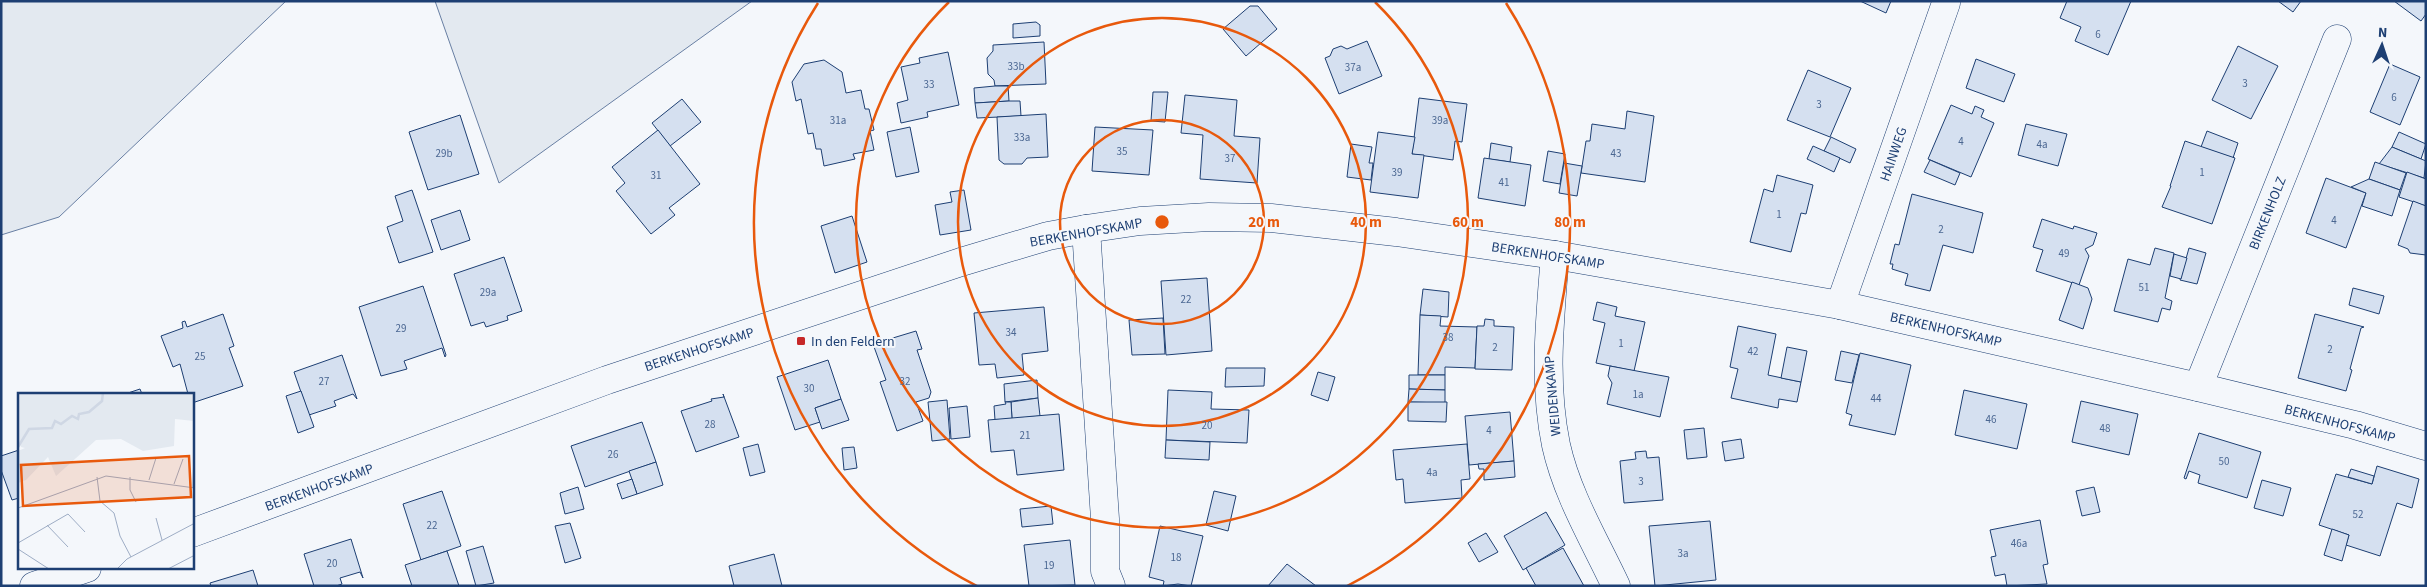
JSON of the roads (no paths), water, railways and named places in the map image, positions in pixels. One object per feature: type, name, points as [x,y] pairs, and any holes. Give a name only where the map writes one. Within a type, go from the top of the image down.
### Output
[{"type":"street","name":"HAINWEG","points":[[1840,305],[1946,3]]},
{"type":"street","name":"BIRKENHOLZ","points":[[2198,387],[2337,39]]},
{"type":"street","name":"BERKENHOFSKAMP","points":[[194,532],[633,371],[961,262],[1048,236],[1086,229],[1140,221],[1209,217],[1271,218],[1396,232],[1555,255],[1840,305],[2198,387],[2356,426],[2426,446]]},
{"type":"street","points":[[1086,229],[1105,519],[1105,570],[1111,586]]},
{"type":"street","name":"WEIDENKAMP","points":[[1555,255],[1548,334],[1550,401],[1556,446],[1570,489],[1616,586]]},
{"type":"street","points":[[34,586],[81,570]]},
{"type":"place","name":"In den Feldern","points":[[801,341]]}]
